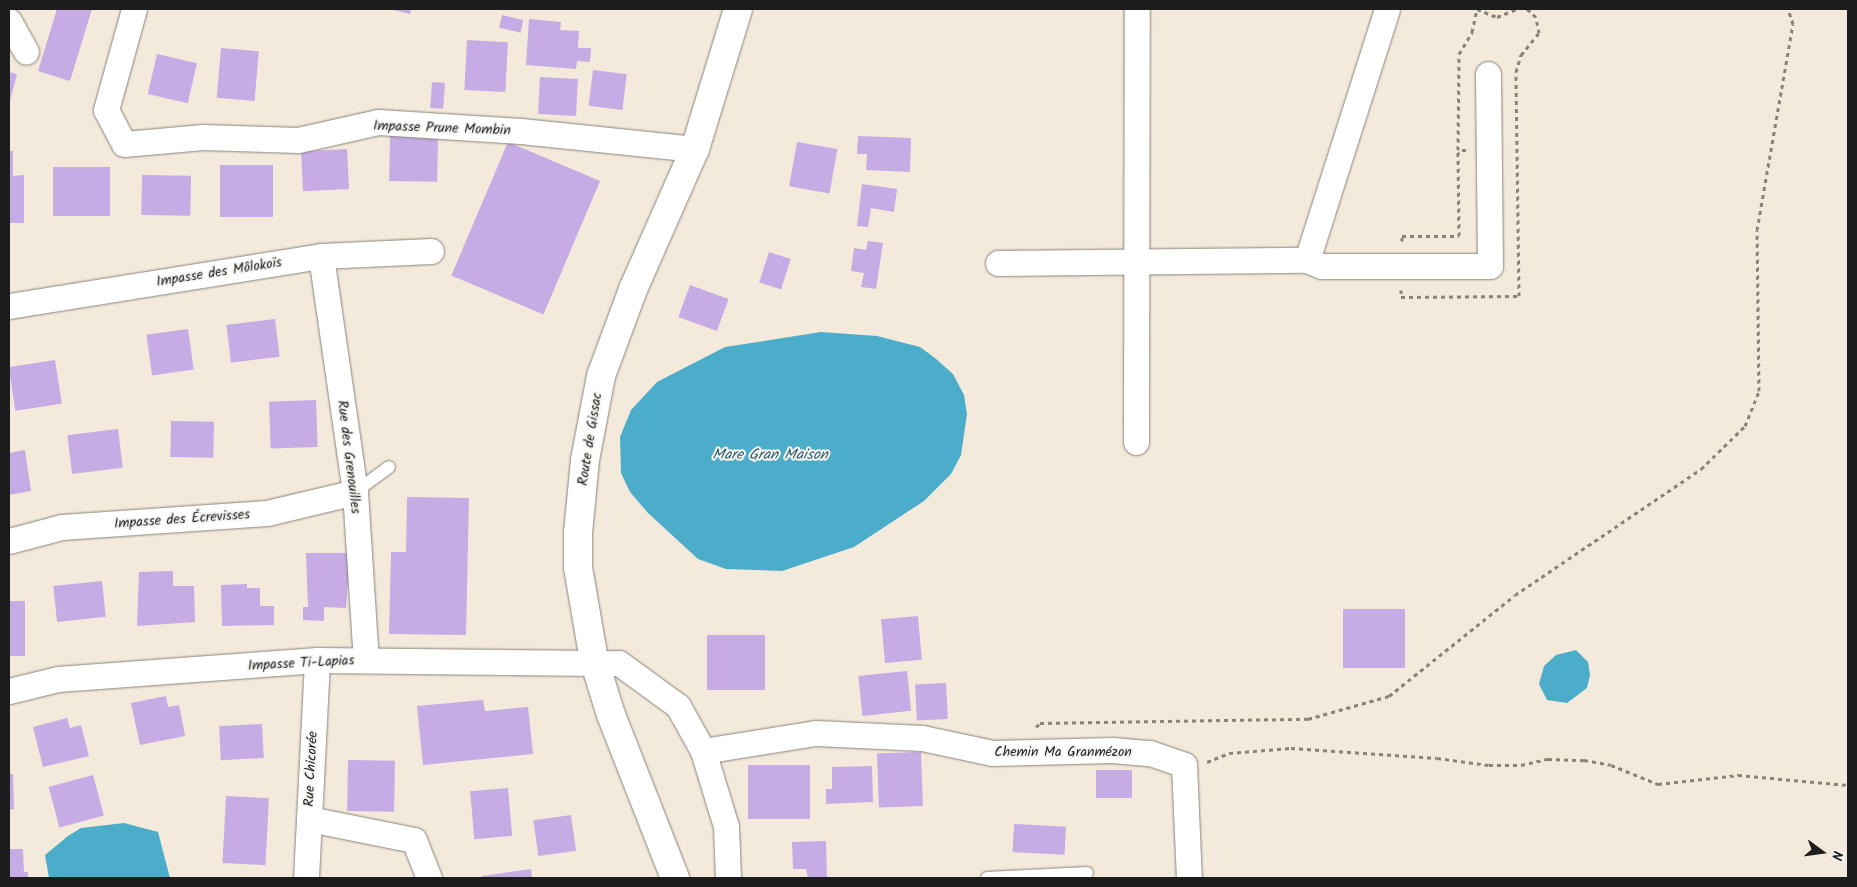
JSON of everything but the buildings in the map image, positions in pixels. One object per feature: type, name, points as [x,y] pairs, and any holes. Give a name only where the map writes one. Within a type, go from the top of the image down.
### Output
[{"type":"main road","name":"Route de Gissac","points":[[675,878],[611,715],[594,660],[578,566],[578,533],[585,460],[601,376],[634,287],[695,149],[738,9]]},
{"type":"street","name":"Impasse Prune Mombin","points":[[134,9],[106,110],[124,144],[203,136],[298,140],[378,122],[521,131],[695,149]]},
{"type":"street","points":[[1136,442],[1137,9]]},
{"type":"street","points":[[1307,260],[1387,9]]},
{"type":"street","points":[[9,21],[26,52]]},
{"type":"street","points":[[998,263],[1307,260],[1322,266],[1490,266],[1488,74]]},
{"type":"street","name":"Impasse des Môlokoïs","points":[[9,306],[321,256],[431,251]]},
{"type":"street","name":"Rue des Grenouilles","points":[[321,256],[355,492],[366,660]]},
{"type":"street","name":"Impasse des Écrevisses","points":[[9,541],[62,527],[267,513],[355,492]]},
{"type":"street","name":"Impasse Ti-Lapias","points":[[9,691],[58,679],[317,660],[594,660],[619,663],[678,706],[703,752],[726,826],[728,878]]},
{"type":"street","name":"Rue Chicorée","points":[[306,878],[317,660]]},
{"type":"street","name":"Chemin Ma Granmézon","points":[[703,752],[816,733],[922,738],[992,753],[1112,750],[1150,752],[1184,765]]},
{"type":"street","points":[[1184,765],[1189,878]]},
{"type":"street","points":[[309,819],[414,840],[430,878]]},
{"type":"lane","points":[[355,492],[388,467]]},
{"type":"lane","points":[[987,878],[1087,873]]},
{"type":"path","points":[[1477,9],[1498,17],[1517,9]]},
{"type":"path","points":[[1014,753],[1040,723],[1308,719],[1389,696],[1515,595],[1701,469],[1745,426],[1759,391],[1757,230],[1793,24],[1788,9]]},
{"type":"path","points":[[1402,236],[1458,236],[1458,150]]},
{"type":"path","points":[[1184,765],[1209,762],[1230,753],[1291,748],[1437,758],[1489,765],[1521,765],[1548,759],[1584,760],[1611,765],[1658,784],[1738,775],[1848,785]]},
{"type":"water","name":"Mare Gran Maison","points":[[821,332],[877,336],[920,347],[953,374],[964,395],[967,414],[961,455],[951,474],[924,501],[854,547],[782,571],[726,569],[698,559],[648,513],[630,492],[621,473],[620,437],[631,410],[657,382],[725,347]]},
{"type":"water","points":[[1576,650],[1588,662],[1590,675],[1587,688],[1567,703],[1547,700],[1539,684],[1544,666],[1556,655]]},
{"type":"water","points":[[124,823],[158,832],[170,878],[49,878],[45,855],[68,836],[81,828]]}]
